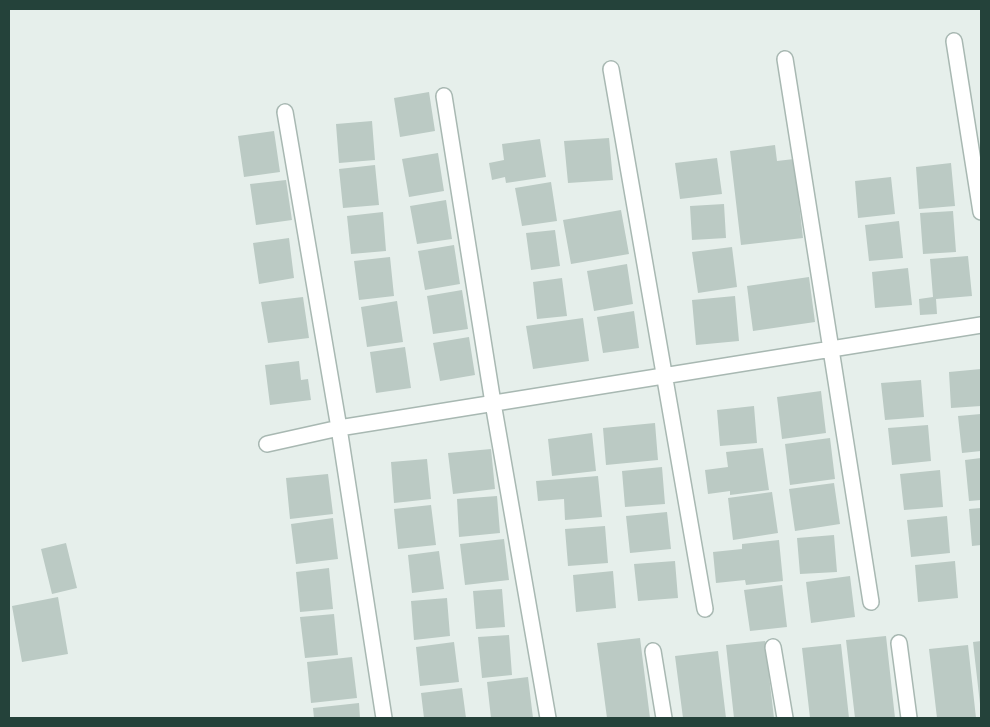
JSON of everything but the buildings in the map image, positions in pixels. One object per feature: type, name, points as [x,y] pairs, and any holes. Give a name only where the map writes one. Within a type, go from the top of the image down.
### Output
[{"type":"street","points":[[954,41],[981,212]]},
{"type":"street","points":[[785,59],[871,602]]},
{"type":"street","points":[[611,69],[705,609]]},
{"type":"street","points":[[444,96],[548,718]]},
{"type":"street","points":[[285,112],[339,428],[384,718]]},
{"type":"street","points":[[267,444],[339,428],[981,325]]},
{"type":"street","points":[[900,643],[909,718]]},
{"type":"street","points":[[773,647],[785,718]]},
{"type":"street","points":[[653,651],[664,718]]}]
